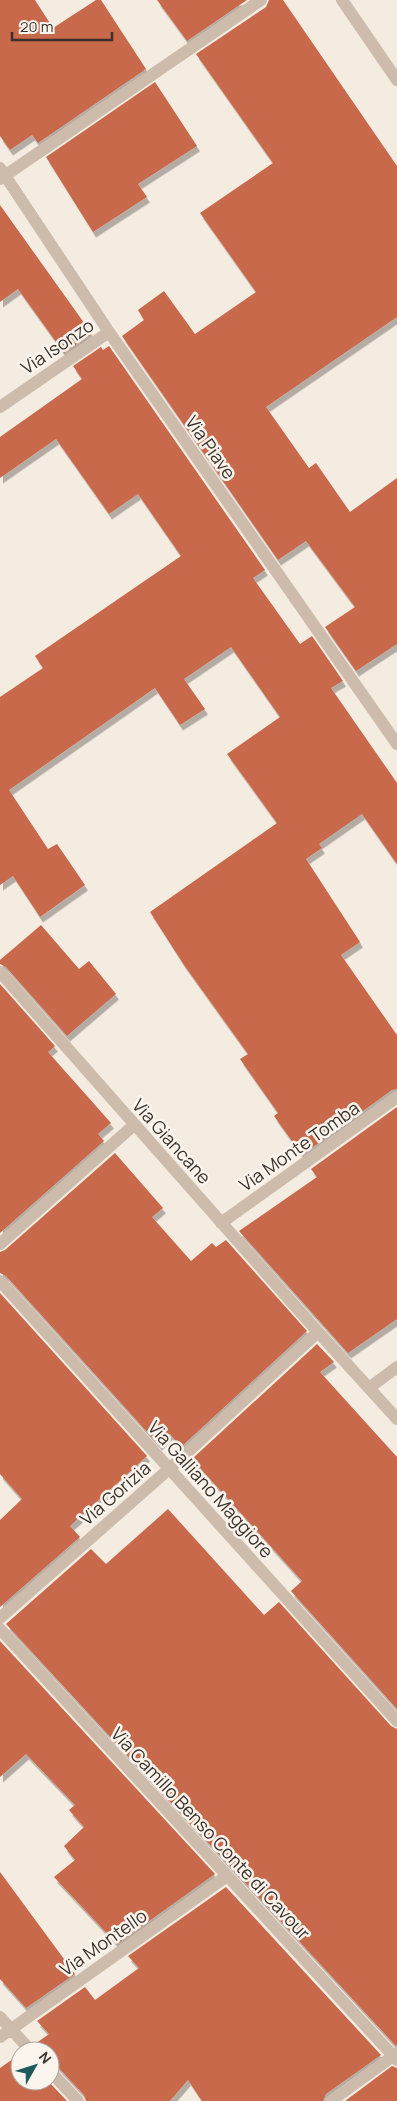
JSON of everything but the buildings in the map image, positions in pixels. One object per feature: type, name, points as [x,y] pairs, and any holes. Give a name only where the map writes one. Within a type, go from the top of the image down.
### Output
[{"type":"street","points":[[2,174],[261,0]]},
{"type":"street","points":[[342,0],[397,80]]},
{"type":"street","name":"Via Piave","points":[[2,174],[109,332],[397,744]]},
{"type":"street","name":"Via Isonzo","points":[[0,407],[109,332]]},
{"type":"street","name":"Via Giancane","points":[[0,972],[397,1419]]},
{"type":"street","name":"Via Monte Tomba","points":[[221,1222],[397,1097]]},
{"type":"street","points":[[0,1244],[134,1125]]},
{"type":"street","name":"Via Galliano Maggiore","points":[[0,1281],[397,1721]]},
{"type":"street","name":"Via Gorizia","points":[[0,1618],[169,1469],[318,1332]]},
{"type":"street","points":[[369,1388],[397,1367]]},
{"type":"street","name":"Via Camillo Benso Conte di Cavour","points":[[0,1629],[227,1876],[396,2056]]},
{"type":"street","name":"Via Montello","points":[[5,2033],[227,1876]]},
{"type":"street","points":[[0,2017],[5,2033],[17,2041]]},
{"type":"street","points":[[331,2101],[396,2056]]},
{"type":"street","points":[[60,2082],[78,2101]]}]
